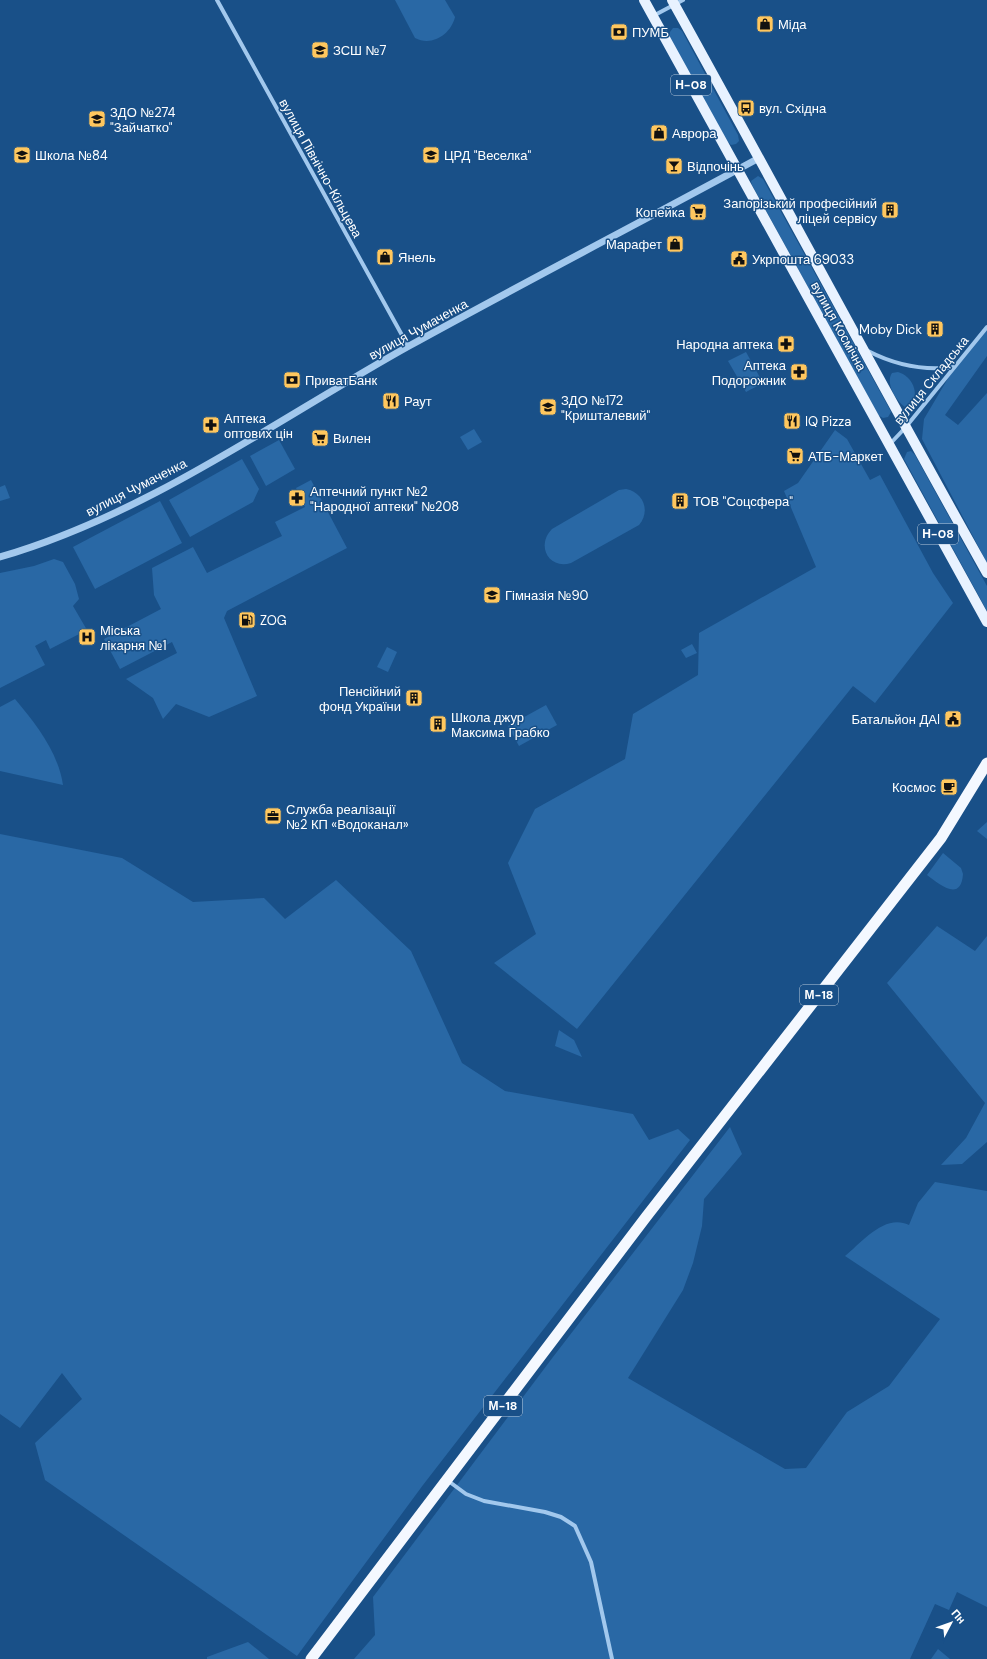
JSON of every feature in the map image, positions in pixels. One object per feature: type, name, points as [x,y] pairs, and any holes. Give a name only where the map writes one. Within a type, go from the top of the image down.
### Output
[{"type":"highway","name":"М-18","points":[[311,1659],[646,1217],[937,843],[974,787],[987,763]]},
{"type":"highway","name":"М-18","points":[[974,787],[987,774]]},
{"type":"main road","name":"вулиця Космічна","points":[[644,0],[987,622]]},
{"type":"main road","name":"вулиця Космічна","points":[[677,1],[905,428],[987,574]]},
{"type":"street","name":"вулиця Північно-Кільцева","points":[[216,0],[408,346]]},
{"type":"street","points":[[653,16],[677,1]]},
{"type":"street","name":"вулиця Чумаченка","points":[[0,557],[36,546],[80,528],[170,485],[408,346],[760,158]]},
{"type":"street","name":"вулиця Складська","points":[[889,445],[905,428],[987,327]]},
{"type":"street","points":[[864,349],[891,362],[914,367],[954,367]]},
{"type":"street","points":[[447,1480],[466,1494],[484,1500],[545,1512],[561,1517],[575,1526],[590,1562],[612,1659]]},
{"type":"shaded area","points":[[395,0],[445,0],[455,17],[453,23],[445,33],[434,40],[428,41],[415,38]]},
{"type":"shaded area","points":[[673,28],[678,28],[682,31],[738,135],[739,141],[736,144],[731,145],[727,141],[669,37]]},
{"type":"shaded area","points":[[758,176],[763,179],[889,408],[891,412],[888,417],[883,418],[878,415],[752,185],[751,181]]},
{"type":"shaded area","points":[[987,327],[987,356],[945,415],[958,425],[987,393],[987,563],[922,439],[924,419],[950,375]]},
{"type":"shaded area","points":[[746,352],[763,383],[746,392],[728,361]]},
{"type":"shaded area","points":[[898,372],[903,374],[911,381],[915,390],[914,400],[911,405],[905,407],[898,401],[892,392],[890,382],[892,373]]},
{"type":"shaded area","points":[[474,429],[482,442],[468,450],[460,437]]},
{"type":"shaded area","points":[[835,430],[847,439],[870,480],[880,475],[933,573],[953,603],[875,703],[853,686],[577,1029],[494,963],[536,934],[508,863],[535,809],[625,759],[633,714],[698,675],[699,633],[816,567],[784,491],[798,483]]},
{"type":"shaded area","points":[[279,440],[295,469],[266,486],[250,456]]},
{"type":"shaded area","points":[[911,451],[915,455],[987,586],[987,611],[904,459],[907,452]]},
{"type":"shaded area","points":[[242,459],[259,489],[253,502],[190,537],[169,500]]},
{"type":"shaded area","points":[[311,480],[347,548],[227,611],[224,618],[257,696],[209,717],[176,704],[163,719],[153,698],[126,679],[177,653],[172,642],[120,669],[104,639],[161,609],[154,595],[152,568],[193,547],[207,573],[282,536],[275,522],[305,507],[296,488]]},
{"type":"shaded area","points":[[5,485],[10,498],[0,501],[0,487]]},
{"type":"shaded area","points":[[626,489],[637,494],[641,498],[645,508],[643,520],[639,525],[571,563],[556,563],[551,560],[545,549],[545,542],[547,535],[552,529],[619,490]]},
{"type":"shaded area","points":[[160,501],[182,543],[95,589],[73,547]]},
{"type":"shaded area","points":[[54,559],[63,562],[75,584],[79,599],[73,606],[87,630],[50,649],[46,640],[35,646],[45,665],[0,688],[0,573],[34,566]]},
{"type":"shaded area","points":[[692,644],[697,653],[686,658],[681,650]]},
{"type":"shaded area","points":[[387,647],[397,652],[388,672],[377,667]]},
{"type":"shaded area","points":[[15,699],[31,718],[45,739],[56,761],[63,785],[0,771],[0,707]]},
{"type":"shaded area","points":[[546,705],[557,725],[519,746],[508,726]]},
{"type":"shaded area","points":[[987,822],[987,839],[977,831]]},
{"type":"shaded area","points":[[0,834],[122,858],[193,902],[264,898],[285,919],[336,880],[411,951],[462,1063],[505,1091],[633,1114],[649,1140],[678,1129],[690,1140],[423,1485],[297,1656],[45,1480],[35,1443],[82,1399],[62,1373],[20,1428],[0,1414]]},
{"type":"shaded area","points":[[943,853],[961,868],[963,874],[958,888],[949,889],[937,883],[927,875]]},
{"type":"shaded area","points":[[937,926],[975,951],[987,936],[987,1142],[962,1164],[941,1165],[966,1138],[985,1103],[887,983]]},
{"type":"shaded area","points":[[559,1030],[574,1040],[582,1057],[555,1046]]},
{"type":"shaded area","points":[[730,1127],[742,1154],[704,1199],[702,1226],[693,1263],[683,1290],[628,1378],[785,1469],[806,1468],[847,1412],[889,1386],[940,1319],[845,1256],[866,1237],[883,1226],[900,1222],[909,1225],[918,1203],[935,1182],[987,1191],[987,1607],[957,1592],[949,1610],[935,1604],[910,1659],[354,1659],[375,1635],[373,1597],[553,1357]]},
{"type":"shaded area","points":[[248,1642],[269,1659],[207,1659],[207,1657]]},
{"type":"shaded area","points":[[938,1649],[950,1659],[931,1659]]},
{"type":"place","name":"Міда","points":[[765,24]]},
{"type":"place","name":"ПУМБ","points":[[619,32]]},
{"type":"place","name":"ЗСШ №7","points":[[320,50]]},
{"type":"place","name":"вул. Східна","points":[[746,108]]},
{"type":"place","name":"ЗДО №274 \"Зайчатко\"","points":[[97,119]]},
{"type":"place","name":"Аврора","points":[[659,133]]},
{"type":"place","name":"Школа №84","points":[[22,155]]},
{"type":"place","name":"ЦРД \"Веселка\"","points":[[431,155]]},
{"type":"place","name":"Відпочінь","points":[[674,166]]},
{"type":"place","name":"Запорізький професійний ліцей сервісу","points":[[890,210]]},
{"type":"place","name":"Копейка","points":[[698,212]]},
{"type":"place","name":"Марафет","points":[[675,244]]},
{"type":"place","name":"Янель","points":[[385,257]]},
{"type":"place","name":"Укрпошта 69033","points":[[739,259]]},
{"type":"place","name":"Moby Dick","points":[[935,329]]},
{"type":"place","name":"Народна аптека","points":[[786,344]]},
{"type":"place","name":"Аптека Подорожник","points":[[799,372]]},
{"type":"place","name":"ПриватБанк","points":[[292,380]]},
{"type":"place","name":"Раут","points":[[391,401]]},
{"type":"place","name":"ЗДО №172 \"Кришталевий\"","points":[[548,407]]},
{"type":"place","name":"IQ Pizza","points":[[792,421]]},
{"type":"place","name":"Аптека оптових цін","points":[[211,425]]},
{"type":"place","name":"Вилен","points":[[320,438]]},
{"type":"place","name":"АТБ-Маркет","points":[[795,456]]},
{"type":"place","name":"Аптечний пункт №2 \"Народної аптеки\" №208","points":[[297,498]]},
{"type":"place","name":"ТОВ \"Соцсфера\"","points":[[680,501]]},
{"type":"place","name":"Гімназія №90","points":[[492,595]]},
{"type":"place","name":"ZOG","points":[[247,620]]},
{"type":"place","name":"Міська лікарня №1","points":[[87,637]]},
{"type":"place","name":"Пенсійний фонд України","points":[[414,698]]},
{"type":"place","name":"Батальйон ДАI","points":[[953,719]]},
{"type":"place","name":"Школа джур Максима Грабко","points":[[438,724]]},
{"type":"place","name":"Космос","points":[[949,787]]},
{"type":"place","name":"Служба реалізації №2 КП «Водоканал»","points":[[273,816]]}]
